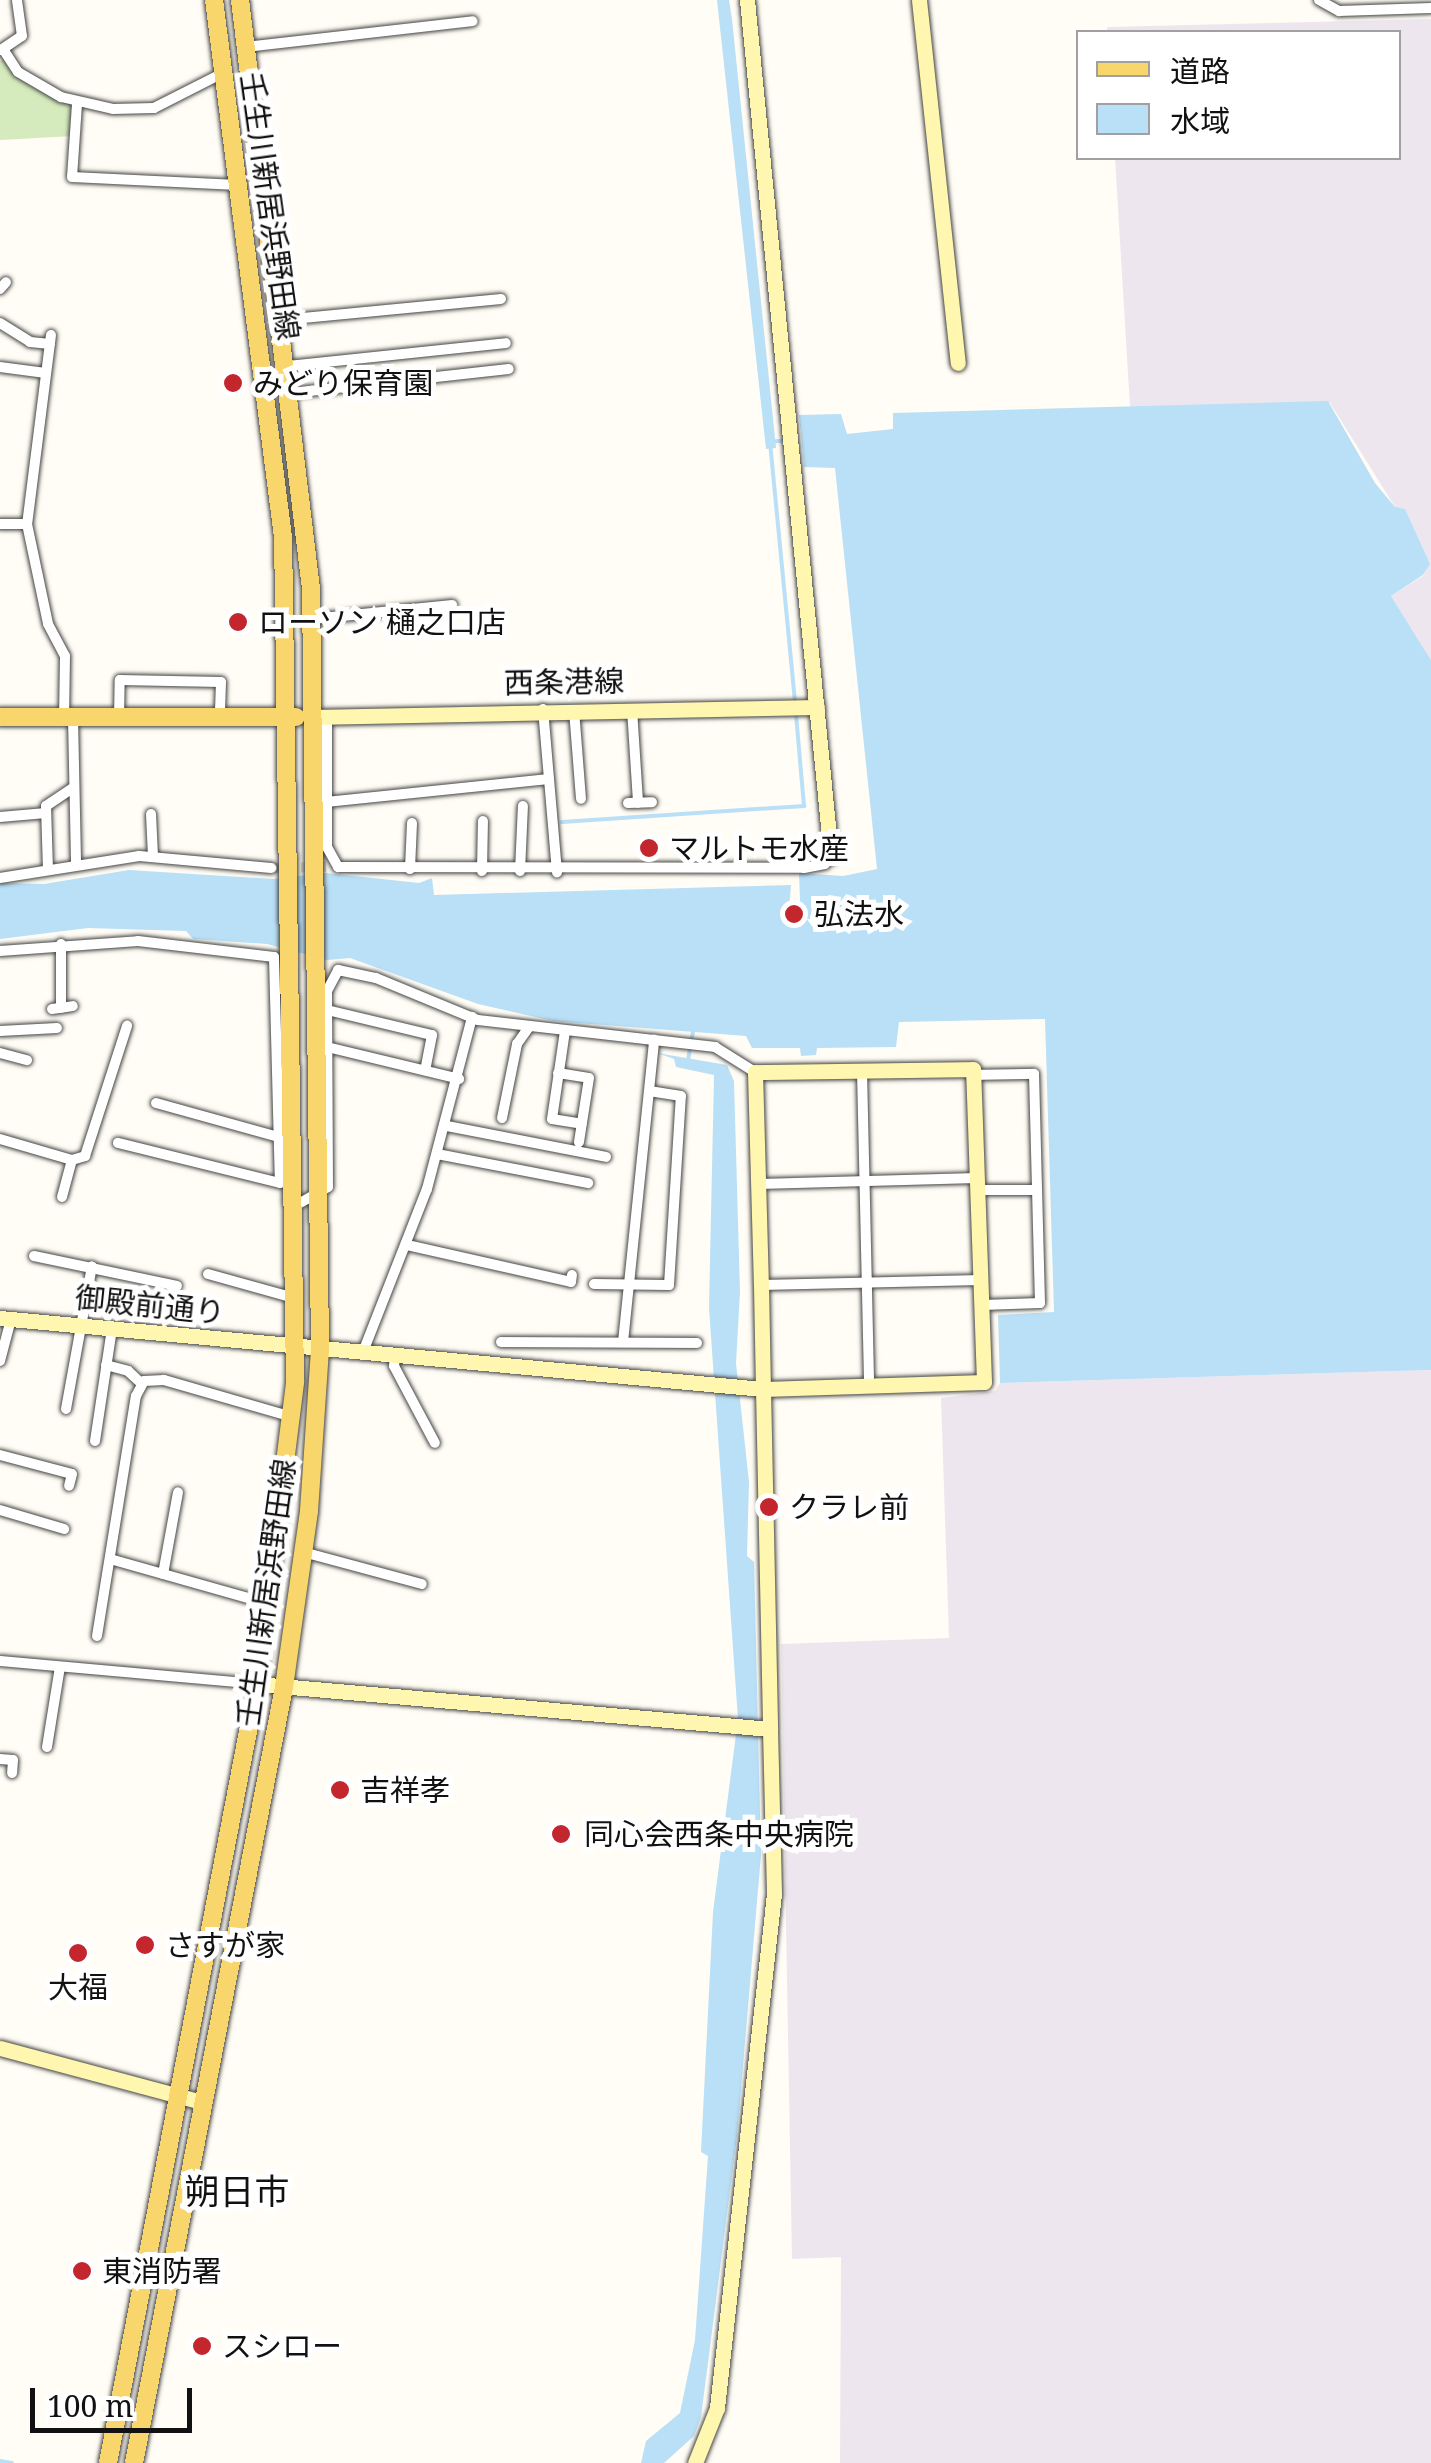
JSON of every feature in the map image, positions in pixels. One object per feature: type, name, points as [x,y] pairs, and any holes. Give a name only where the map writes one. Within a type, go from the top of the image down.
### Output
[{"type":"main road","name":"壬生川新居浜野田線","points":[[108,2463],[257,1684],[292,1417],[293,1207],[286,1155],[291,952],[280,871],[288,718],[283,537],[214,0]]},
{"type":"main road","name":"壬生川新居浜野田線","points":[[134,2463],[284,1687],[303,1552],[320,1348],[311,962],[325,869],[319,717],[291,393],[240,0]]},
{"type":"main road","points":[[0,718],[319,717]]},
{"type":"street","points":[[18,0],[22,36],[2,50],[18,72],[78,104],[154,108],[224,72]]},
{"type":"street","points":[[319,717],[326,802],[325,869],[557,872],[804,868],[825,864],[832,856],[747,1],[766,0]]},
{"type":"street","points":[[919,0],[958,363]]},
{"type":"street","points":[[1319,0],[1339,10],[1431,8]]},
{"type":"street","points":[[246,47],[473,21]]},
{"type":"street","points":[[78,104],[72,177],[239,185]]},
{"type":"street","points":[[282,320],[502,298]]},
{"type":"street","points":[[0,323],[30,342],[51,340],[27,524],[48,624],[65,656],[76,865]]},
{"type":"street","points":[[288,366],[506,343]]},
{"type":"street","points":[[0,367],[46,373]]},
{"type":"street","points":[[291,393],[509,369]]},
{"type":"street","points":[[0,524],[27,524]]},
{"type":"street","points":[[312,619],[452,605]]},
{"type":"street","points":[[119,719],[120,680],[221,682],[220,720]]},
{"type":"street","name":"西条港線","points":[[319,717],[817,706]]},
{"type":"street","points":[[632,708],[633,803],[652,802]]},
{"type":"street","points":[[574,709],[582,799]]},
{"type":"street","points":[[543,710],[557,872]]},
{"type":"street","points":[[326,802],[549,779]]},
{"type":"street","points":[[48,870],[46,806],[73,788]]},
{"type":"street","points":[[520,871],[523,806]]},
{"type":"street","points":[[0,817],[46,813]]},
{"type":"street","points":[[150,814],[153,857]]},
{"type":"street","points":[[482,820],[482,870]]},
{"type":"street","points":[[410,870],[412,823]]},
{"type":"street","points":[[0,878],[153,857],[280,871]]},
{"type":"street","points":[[0,951],[138,941],[274,957],[279,1137],[286,1155],[280,1183],[118,1143]]},
{"type":"street","points":[[61,944],[62,1008]]},
{"type":"street","points":[[293,1207],[328,1187],[328,982],[338,970],[376,978],[472,1018],[728,1050],[755,1072],[974,1070],[974,1075],[977,1184],[982,1305],[1040,1304],[1034,1074],[974,1075]]},
{"type":"street","points":[[327,1010],[432,1035],[425,1070]]},
{"type":"street","points":[[364,1352],[407,1246],[447,1126],[472,1018]]},
{"type":"street","points":[[62,1197],[72,1160],[92,1147],[127,1026]]},
{"type":"street","points":[[502,1118],[516,1044],[529,1027]]},
{"type":"street","points":[[0,1031],[57,1028]]},
{"type":"street","points":[[564,1031],[552,1119],[582,1124]]},
{"type":"street","points":[[624,1342],[654,1040]]},
{"type":"street","points":[[327,1047],[459,1078]]},
{"type":"street","points":[[0,1054],[27,1060]]},
{"type":"street","points":[[862,1071],[870,1386]]},
{"type":"street","points":[[558,1072],[589,1078],[579,1142]]},
{"type":"street","points":[[694,2463],[716,2408],[742,2214],[774,1894],[757,1389],[761,1286],[755,1072]]},
{"type":"street","points":[[594,1284],[669,1285],[681,1096],[649,1091]]},
{"type":"street","points":[[156,1103],[279,1137]]},
{"type":"street","points":[[447,1126],[606,1157]]},
{"type":"street","points":[[0,1138],[72,1160]]},
{"type":"street","points":[[286,1155],[313,1154]]},
{"type":"street","points":[[437,1154],[588,1183]]},
{"type":"street","points":[[758,1184],[977,1184],[1037,1190]]},
{"type":"street","points":[[407,1246],[570,1282],[572,1275]]},
{"type":"street","points":[[34,1256],[177,1286]]},
{"type":"street","points":[[66,1409],[92,1266]]},
{"type":"street","points":[[208,1274],[294,1298]]},
{"type":"street","points":[[761,1286],[981,1280]]},
{"type":"street","name":"御殿前通り","points":[[6,1319],[757,1389],[984,1382],[982,1305]]},
{"type":"street","points":[[0,1360],[6,1319]]},
{"type":"street","points":[[94,1442],[112,1329]]},
{"type":"street","points":[[501,1342],[697,1343]]},
{"type":"street","points":[[515,1366],[518,1342]]},
{"type":"street","points":[[394,1355],[434,1444]]},
{"type":"street","points":[[106,1365],[128,1371],[142,1384]]},
{"type":"street","points":[[97,1636],[142,1384],[150,1377],[164,1380],[292,1417]]},
{"type":"street","points":[[0,1455],[72,1474],[69,1486]]},
{"type":"street","points":[[163,1574],[178,1492]]},
{"type":"street","points":[[0,1510],[64,1529]]},
{"type":"street","points":[[303,1552],[422,1584]]},
{"type":"street","points":[[110,1560],[270,1604]]},
{"type":"street","points":[[0,1662],[766,1729]]},
{"type":"street","points":[[48,1747],[60,1667]]},
{"type":"street","points":[[0,1759],[13,1760],[12,1774]]},
{"type":"street","points":[[0,2048],[176,2099],[202,2102]]},
{"type":"shaded area","points":[[1431,19],[1431,660],[1391,596],[1423,576],[1430,563],[1330,403],[1130,407],[1115,160],[1401,160],[1401,30],[1107,27]]},
{"type":"shaded area","points":[[1431,1370],[1431,2463],[840,2463],[841,2257],[792,2259],[781,1644],[949,1638],[941,1398],[995,1391],[1000,1383]]},
{"type":"green space","points":[[7,56],[18,72],[77,104],[73,136],[0,140],[0,61]]},
{"type":"water","points":[[717,0],[729,0],[732,19],[776,448],[766,449]]},
{"type":"water","points":[[1328,401],[1375,483],[1395,507],[1405,509],[1430,564],[1423,575],[1391,596],[1431,660],[1431,1370],[1000,1383],[998,1315],[1054,1312],[1045,1019],[899,1022],[896,1047],[817,1048],[816,1055],[801,1056],[800,1048],[752,1048],[746,1036],[553,1021],[478,1004],[350,958],[327,960],[267,944],[193,939],[186,931],[88,928],[0,939],[0,883],[44,884],[129,870],[274,879],[326,873],[419,883],[432,878],[434,895],[791,885],[788,920],[801,927],[799,873],[843,876],[877,869],[835,468],[804,467],[799,415],[841,414],[847,434],[893,429],[893,413]]},
{"type":"water","points":[[657,1053],[727,1065],[734,1081],[740,1292],[736,1363],[749,1482],[747,1556],[754,1562],[761,1855],[737,2136],[701,2417],[694,2436],[664,2463],[641,2463],[646,2441],[680,2413],[695,2340],[708,2156],[701,2152],[713,1912],[738,1719],[709,1308],[714,1075],[676,1067],[674,1059]]},
{"type":"waterway","points":[[787,440],[770,442],[795,704]]},
{"type":"waterway","points":[[562,822],[804,806],[796,714]]},
{"type":"waterway","points":[[688,1060],[693,1032]]},
{"type":"waterway","points":[[0,2461],[12,2463]]},
{"type":"tunnel","points":[[271,868],[326,867]]},
{"type":"place","name":"みどり保育園","points":[[233,383]]},
{"type":"place","name":"ローソン 樋之口店","points":[[238,622]]},
{"type":"place","name":"マルトモ水産","points":[[649,848]]},
{"type":"place","name":"弘法水","points":[[794,914]]},
{"type":"place","name":"クラレ前","points":[[769,1507]]},
{"type":"place","name":"吉祥孝","points":[[340,1790]]},
{"type":"place","name":"同心会西条中央病院","points":[[561,1834]]},
{"type":"place","name":"さすが家","points":[[145,1945]]},
{"type":"place","name":"大福","points":[[78,1953]]},
{"type":"place","name":"東消防署","points":[[82,2271]]},
{"type":"place","name":"スシロー","points":[[202,2346]]},
{"type":"district","name":"朔日市","points":[[237,2191]]}]
